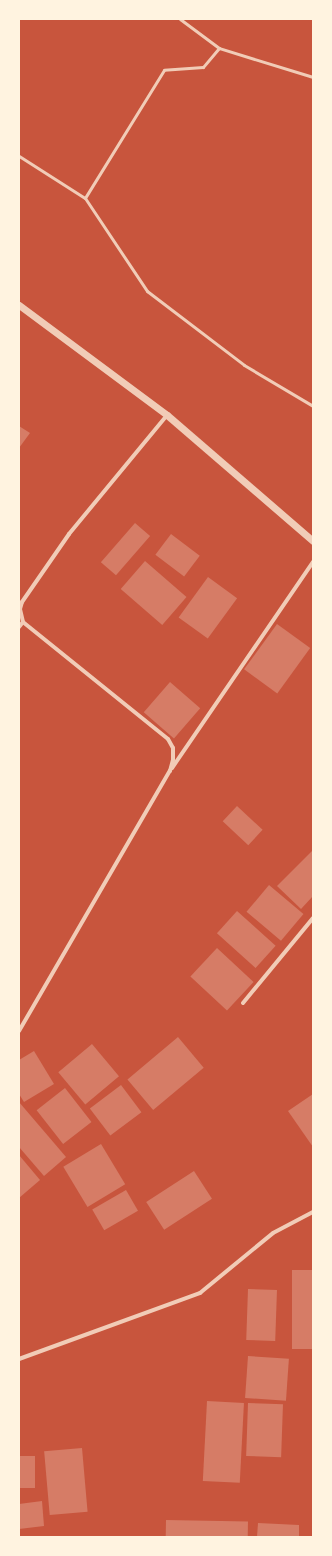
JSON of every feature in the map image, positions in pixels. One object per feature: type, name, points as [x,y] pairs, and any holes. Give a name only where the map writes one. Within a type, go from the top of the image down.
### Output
[{"type":"street","points":[[19,305],[167,415],[313,542]]},
{"type":"street","points":[[167,415],[69,534],[22,602],[20,616],[23,622],[168,739],[172,748],[170,770]]},
{"type":"street","points":[[19,1032],[170,770],[313,562]]},
{"type":"street","points":[[19,627],[23,622]]},
{"type":"street","points":[[243,1003],[313,918]]},
{"type":"street","points":[[19,1359],[200,1293],[274,1233],[313,1212]]},
{"type":"lane","points":[[180,19],[219,48],[313,77]]},
{"type":"lane","points":[[85,198],[164,70],[203,67],[219,48]]},
{"type":"lane","points":[[19,156],[85,198],[147,291],[244,365],[313,406]]},
{"type":"building","points":[[19,426],[30,433],[19,448]]},
{"type":"building","points":[[135,523],[150,536],[116,575],[101,562]]},
{"type":"building","points":[[171,534],[200,556],[184,576],[155,555]]},
{"type":"building","points":[[145,561],[187,597],[162,625],[121,589]]},
{"type":"building","points":[[208,577],[237,598],[208,639],[179,617]]},
{"type":"building","points":[[277,624],[310,648],[277,693],[244,669]]},
{"type":"building","points":[[170,682],[200,708],[174,738],[144,712]]},
{"type":"building","points":[[237,806],[263,830],[248,845],[223,821]]},
{"type":"building","points":[[313,850],[313,896],[301,909],[277,886]]},
{"type":"building","points":[[269,885],[303,914],[281,941],[247,912]]},
{"type":"building","points":[[237,911],[276,946],[256,968],[217,933]]},
{"type":"building","points":[[217,948],[254,982],[227,1011],[190,977]]},
{"type":"building","points":[[178,1037],[204,1068],[153,1110],[127,1079]]},
{"type":"building","points":[[92,1044],[119,1076],[85,1104],[58,1072]]},
{"type":"building","points":[[34,1051],[54,1084],[24,1102],[19,1094],[19,1060]]},
{"type":"building","points":[[121,1085],[141,1112],[110,1136],[90,1108]]},
{"type":"building","points":[[65,1088],[91,1122],[63,1144],[37,1110]]},
{"type":"building","points":[[313,1094],[313,1147],[288,1111]]},
{"type":"building","points":[[19,1102],[66,1157],[44,1176],[19,1147]]},
{"type":"building","points":[[101,1144],[125,1184],[87,1207],[63,1167]]},
{"type":"building","points":[[19,1155],[40,1180],[19,1198]]},
{"type":"building","points":[[194,1171],[212,1199],[164,1230],[146,1202]]},
{"type":"building","points":[[126,1190],[138,1211],[104,1230],[92,1210]]},
{"type":"building","points":[[292,1270],[313,1270],[313,1349],[292,1349]]},
{"type":"building","points":[[248,1289],[277,1290],[275,1341],[246,1340]]},
{"type":"building","points":[[248,1356],[289,1359],[286,1401],[245,1398]]},
{"type":"building","points":[[207,1401],[244,1403],[240,1483],[203,1481]]},
{"type":"building","points":[[248,1403],[283,1404],[281,1457],[246,1456]]},
{"type":"building","points":[[82,1448],[88,1512],[50,1515],[44,1451]]},
{"type":"building","points":[[19,1456],[35,1456],[35,1488],[19,1488]]},
{"type":"building","points":[[42,1501],[44,1526],[19,1529],[19,1504]]},
{"type":"building","points":[[166,1520],[248,1521],[248,1537],[166,1537]]},
{"type":"building","points":[[258,1523],[299,1525],[299,1537],[257,1537]]}]
